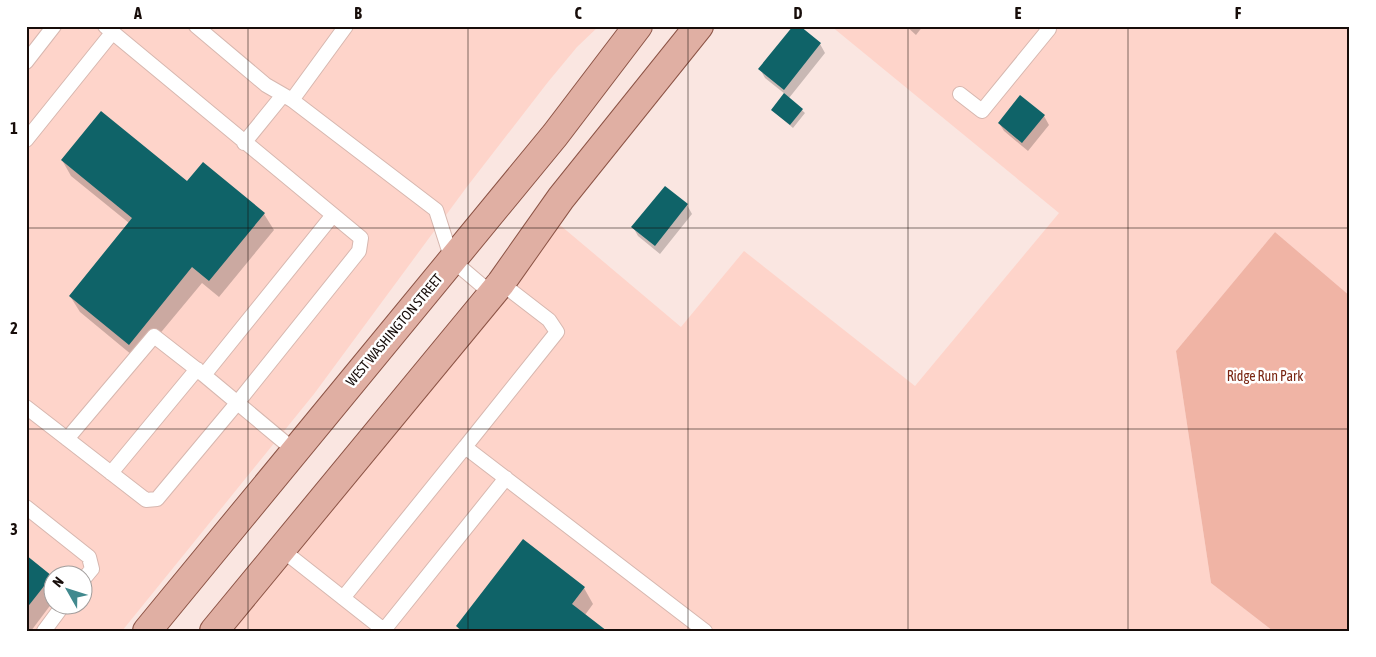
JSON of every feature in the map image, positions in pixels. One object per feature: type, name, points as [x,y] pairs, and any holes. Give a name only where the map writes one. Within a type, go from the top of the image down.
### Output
[{"type":"main road","name":"WEST WASHINGTON STREET","points":[[147,631],[555,135],[638,26]]},
{"type":"main road","points":[[214,631],[497,288],[561,198],[699,26]]},
{"type":"lane","points":[[26,62],[54,26]]},
{"type":"lane","points":[[196,26],[266,85],[287,98],[436,210],[452,260],[549,320],[557,332],[343,598]]},
{"type":"lane","points":[[244,143],[287,98],[346,26]]},
{"type":"lane","points":[[960,94],[982,111],[1049,29],[1046,26]]},
{"type":"lane","points":[[26,140],[109,29],[244,143],[361,238],[358,251],[238,402],[157,499],[146,500],[26,407]]},
{"type":"lane","points":[[111,473],[200,372],[333,215]]},
{"type":"lane","points":[[67,438],[154,336],[295,450]]},
{"type":"lane","points":[[465,447],[705,631]]},
{"type":"lane","points":[[281,549],[385,630],[506,478]]},
{"type":"lane","points":[[26,507],[89,557],[91,564]]},
{"type":"lane","points":[[44,631],[57,614]]},
{"type":"shaded area","points":[[26,26],[599,26],[577,47],[548,82],[466,188],[314,394],[122,631],[26,631]]},
{"type":"shaded area","points":[[831,26],[1350,26],[1350,296],[1275,232],[1176,351],[1211,583],[1273,631],[225,631],[554,220],[681,327],[744,251],[915,386],[1059,213]]},
{"type":"green space","name":"Ridge Run Park","points":[[1275,232],[1350,296],[1350,631],[1273,631],[1211,583],[1176,351]]},
{"type":"building","points":[[793,26],[800,26],[821,43],[784,90],[758,69]]},
{"type":"building","points":[[784,93],[803,109],[790,125],[771,110]]},
{"type":"building","points":[[1020,95],[1045,115],[1022,143],[998,123]]},
{"type":"building","points":[[101,111],[187,181],[203,162],[265,213],[209,281],[192,267],[129,345],[69,296],[132,218],[61,160]]},
{"type":"building","points":[[665,186],[688,204],[655,246],[631,227]]},
{"type":"building","points":[[523,539],[585,587],[572,604],[607,631],[462,631],[456,626]]},
{"type":"building","points":[[26,555],[42,568],[42,589],[26,609]]}]
